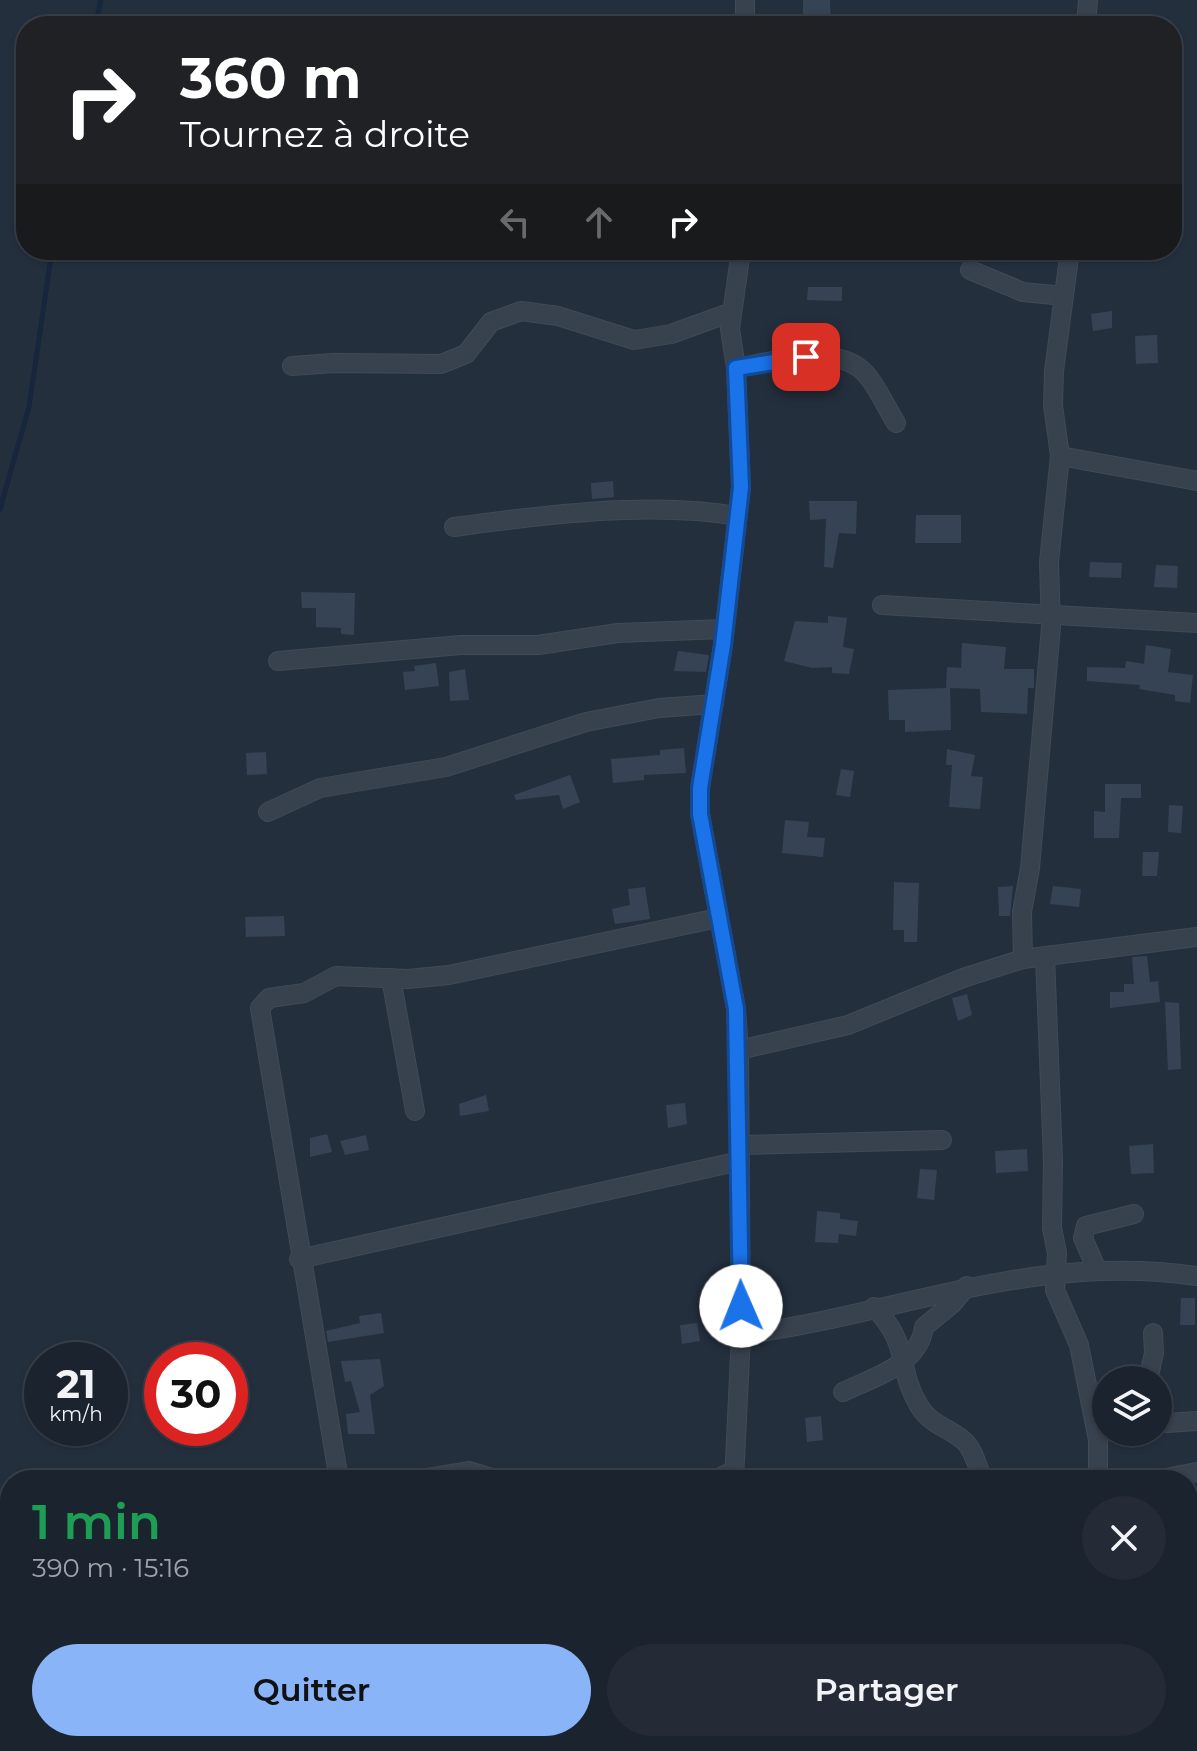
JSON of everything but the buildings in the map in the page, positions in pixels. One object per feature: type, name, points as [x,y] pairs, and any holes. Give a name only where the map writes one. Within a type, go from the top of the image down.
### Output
[{"type":"street","points":[[733,1470],[741,1335],[739,1050],[736,1009],[700,814],[700,788],[714,704],[741,487],[736,368],[730,338],[740,260]]},
{"type":"street","points":[[1023,959],[1022,912],[1030,868],[1050,613],[1049,562],[1060,456],[1053,405],[1054,371],[1069,260]]},
{"type":"street","points":[[970,270],[1023,292],[1064,296]]},
{"type":"street","points":[[292,366],[334,363],[441,364],[466,354],[491,322],[521,311],[558,316],[634,340],[671,334],[732,312]]},
{"type":"street","points":[[736,368],[806,357],[840,358],[864,372],[896,423]]},
{"type":"street","points":[[1060,456],[1197,481]]},
{"type":"street","points":[[454,527],[504,520],[651,510],[687,509],[737,516]]},
{"type":"street","points":[[882,605],[1197,623]]},
{"type":"street","points":[[278,661],[461,645],[538,645],[618,633],[724,629]]},
{"type":"street","points":[[268,812],[320,788],[446,767],[586,722],[659,708],[714,704]]},
{"type":"street","points":[[337,1470],[299,1259],[260,1008],[269,998],[304,993],[336,976],[391,978],[449,975],[718,918]]},
{"type":"street","points":[[739,1050],[848,1025],[963,978],[1023,959],[1197,937]]},
{"type":"street","points":[[1045,956],[1053,1161],[1052,1228],[1057,1253],[1053,1273],[1055,1290],[1079,1345],[1098,1440],[1100,1470]]},
{"type":"street","points":[[391,978],[415,1111]]},
{"type":"street","points":[[299,1259],[740,1153],[942,1140]]},
{"type":"street","points":[[1097,1270],[1082,1231],[1086,1226],[1134,1214]]},
{"type":"street","points":[[741,1335],[793,1329],[967,1286],[1053,1273],[1150,1270],[1197,1276]]},
{"type":"street","points":[[843,1392],[918,1350],[924,1327],[952,1304],[967,1286]]},
{"type":"street","points":[[874,1307],[892,1326],[900,1341],[910,1388],[927,1418],[965,1441],[979,1470]]},
{"type":"street","points":[[1149,1366],[1153,1333]]},
{"type":"street","points":[[1172,1423],[1197,1421]]},
{"type":"waterway","points":[[97,16],[101,0]]},
{"type":"waterway","points":[[0,509],[29,407],[51,260]]},
{"type":"route","points":[[741,1306],[736,1009],[701,832],[700,788],[723,645],[741,487],[736,368],[806,357]]}]
